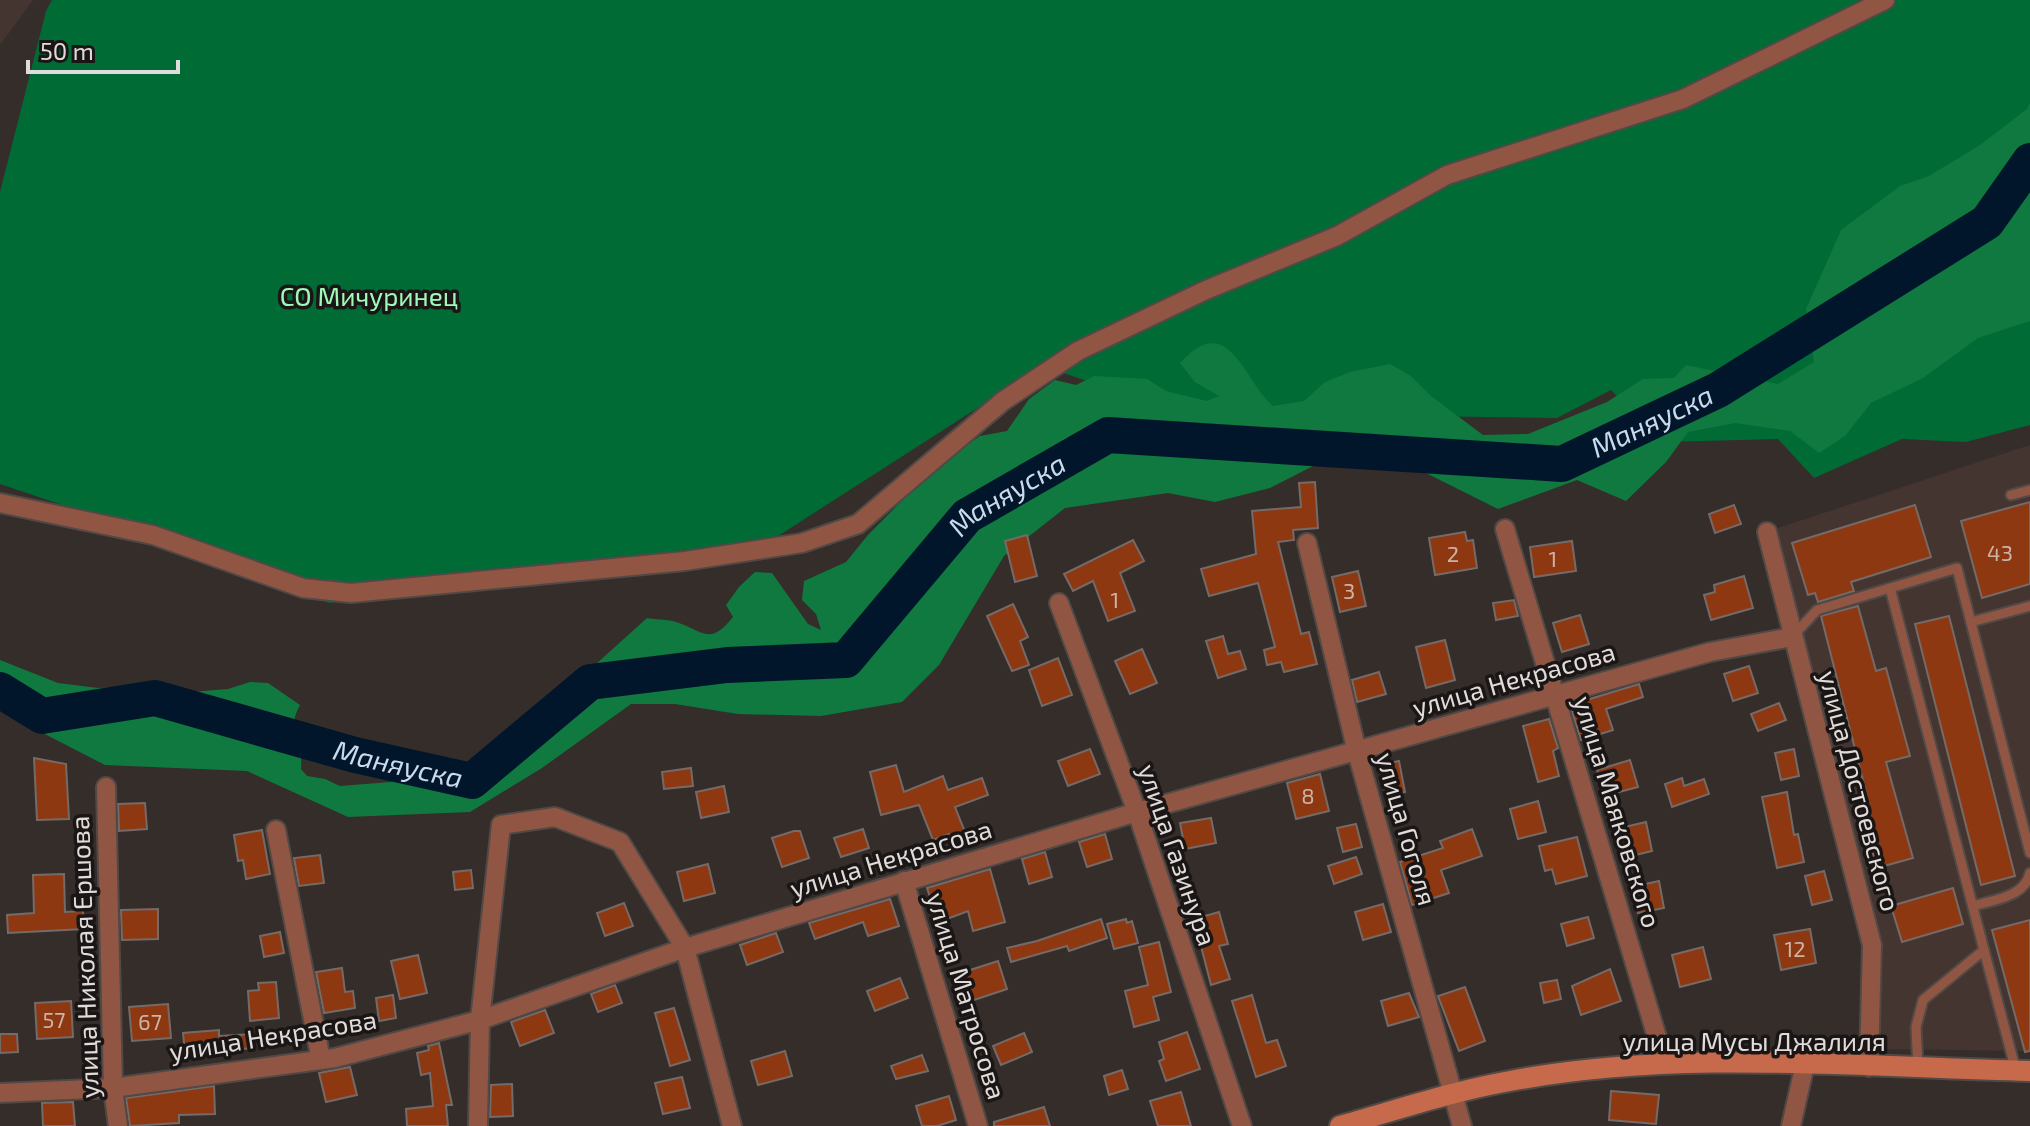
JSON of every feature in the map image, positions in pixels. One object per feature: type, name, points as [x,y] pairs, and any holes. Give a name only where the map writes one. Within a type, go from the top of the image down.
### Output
[{"type":"main road","name":"улица Мусы Джалиля","points":[[1340,1126],[1525,1078],[1665,1064],[1805,1064],[2023,1071]]},
{"type":"street","points":[[0,503],[153,535],[303,588],[351,593],[685,561],[802,543],[858,524],[1003,401],[1078,351],[1206,290],[1337,236],[1447,175],[1683,99],[1885,0]]},
{"type":"street","name":"улица Маяковского","points":[[1505,529],[1665,1064]]},
{"type":"street","name":"улица Достоевского","points":[[1767,532],[1872,945],[1869,1067]]},
{"type":"street","name":"улица Гоголя","points":[[1307,543],[1357,752],[1462,1126]]},
{"type":"street","name":"улица Газинура","points":[[1059,603],[1137,812],[1242,1126]]},
{"type":"street","name":"улица Некрасова","points":[[0,1093],[113,1088],[321,1060],[480,1020],[685,948],[1137,812],[1710,652],[1792,637]]},
{"type":"street","name":"улица Николая Ершова","points":[[106,787],[113,1088],[118,1126]]},
{"type":"street","points":[[478,1126],[480,1020],[501,825],[555,817],[620,842],[685,948],[732,1126]]},
{"type":"street","points":[[276,830],[321,1060]]},
{"type":"street","name":"улица Матросова","points":[[904,881],[978,1126]]},
{"type":"street","points":[[1791,1126],[1805,1064]]},
{"type":"lane","points":[[2011,495],[2030,490]]},
{"type":"lane","points":[[1792,637],[1817,610],[1957,568],[2030,853]]},
{"type":"lane","points":[[1890,588],[1984,950],[2023,1071]]},
{"type":"lane","points":[[1971,622],[2030,606]]},
{"type":"lane","points":[[1973,906],[2012,895],[2028,882],[2030,873]]},
{"type":"lane","points":[[1918,1068],[1916,1027],[1923,1000],[1984,950]]},
{"type":"shaded area","points":[[0,0],[33,0],[0,45]]},
{"type":"shaded area","points":[[2030,445],[2030,1051],[1880,1049],[1883,949],[1775,529]]},
{"type":"green space","name":"СО Мичуринец","points":[[52,0],[2030,0],[2030,425],[1966,442],[1902,439],[1814,478],[1778,439],[1662,442],[1611,390],[1557,418],[1180,413],[1043,366],[775,538],[329,603],[178,544],[0,484],[0,192],[46,11]]},
{"type":"green space","points":[[2030,103],[2030,321],[1978,338],[1923,378],[1871,403],[1845,436],[1819,453],[1790,431],[1735,423],[1688,432],[1666,462],[1626,501],[1577,480],[1498,509],[1362,441],[1270,488],[1215,502],[1168,493],[1065,508],[1004,556],[939,665],[902,702],[821,716],[738,714],[675,704],[631,704],[542,768],[470,812],[348,817],[247,771],[105,765],[0,711],[0,660],[58,683],[98,688],[141,686],[191,692],[228,689],[250,682],[268,683],[300,705],[294,731],[301,769],[307,776],[340,786],[434,781],[471,767],[504,747],[647,618],[675,622],[702,633],[719,631],[733,617],[726,605],[755,572],[772,573],[808,624],[821,630],[816,614],[802,600],[804,581],[846,562],[868,535],[937,465],[980,436],[1007,431],[1029,399],[1055,380],[1076,385],[1094,376],[1147,379],[1166,391],[1207,401],[1219,396],[1195,382],[1180,363],[1197,348],[1211,343],[1223,346],[1234,354],[1273,406],[1304,401],[1325,382],[1350,372],[1390,364],[1411,376],[1431,396],[1483,435],[1528,434],[1607,402],[1643,379],[1674,378],[1686,365],[1778,384],[1814,362],[1806,309],[1841,230],[1900,186],[1929,176],[1980,145],[2027,109]]},
{"type":"building","points":[[1315,482],[1318,528],[1293,530],[1294,540],[1278,542],[1301,634],[1309,632],[1317,664],[1284,672],[1281,662],[1267,665],[1264,650],[1275,647],[1258,583],[1209,596],[1201,569],[1256,554],[1252,511],[1301,507],[1299,483]]},
{"type":"building","points":[[2030,502],[2030,584],[1982,598],[1961,521]]},
{"type":"building","points":[[1734,505],[1741,524],[1715,533],[1709,514]]},
{"type":"building","points":[[1915,505],[1931,557],[1851,582],[1854,591],[1818,602],[1815,593],[1808,595],[1792,543]]},
{"type":"building","points":[[1465,532],[1467,541],[1473,540],[1477,568],[1435,575],[1429,538]]},
{"type":"building","points":[[1027,535],[1037,576],[1015,582],[1005,541]]},
{"type":"building","points":[[1133,540],[1144,561],[1120,573],[1135,611],[1108,621],[1093,581],[1073,591],[1064,574]]},
{"type":"building","points":[[1572,541],[1576,571],[1534,577],[1530,547]]},
{"type":"building","points":[[1358,571],[1366,606],[1340,612],[1332,577]]},
{"type":"building","points":[[1744,576],[1753,608],[1711,620],[1704,595],[1715,592],[1714,585]]},
{"type":"building","points":[[1514,600],[1518,616],[1496,620],[1493,603]]},
{"type":"building","points":[[1013,604],[1028,637],[1020,641],[1029,665],[1012,671],[987,616]]},
{"type":"building","points":[[1858,606],[1876,671],[1886,668],[1910,756],[1886,762],[1913,858],[1877,868],[1857,799],[1867,796],[1821,616]]},
{"type":"building","points":[[1580,615],[1589,644],[1562,652],[1553,623]]},
{"type":"building","points":[[1949,616],[2015,876],[1981,885],[1915,624]]},
{"type":"building","points":[[1223,636],[1228,654],[1240,651],[1246,669],[1218,678],[1206,641]]},
{"type":"building","points":[[1445,640],[1455,680],[1426,688],[1416,647]]},
{"type":"building","points":[[1142,649],[1157,683],[1130,694],[1115,661]]},
{"type":"building","points":[[1058,658],[1072,695],[1042,706],[1029,670]]},
{"type":"building","points":[[1749,666],[1758,693],[1733,701],[1724,674]]},
{"type":"building","points":[[1379,672],[1386,694],[1357,702],[1352,680]]},
{"type":"building","points":[[1639,684],[1643,697],[1606,709],[1613,730],[1581,740],[1570,705]]},
{"type":"building","points":[[1779,703],[1786,720],[1758,731],[1751,714]]},
{"type":"building","points":[[1549,719],[1558,748],[1553,751],[1559,776],[1538,782],[1523,726]]},
{"type":"building","points":[[1090,749],[1100,774],[1068,786],[1058,761]]},
{"type":"building","points":[[1794,749],[1799,776],[1781,780],[1775,753]]},
{"type":"building","points":[[34,758],[66,764],[69,819],[37,820]]},
{"type":"building","points":[[1630,760],[1638,787],[1604,796],[1597,770]]},
{"type":"building","points":[[1399,761],[1405,792],[1386,796],[1379,765]]},
{"type":"building","points":[[896,765],[904,792],[943,776],[948,790],[982,778],[988,795],[955,807],[965,832],[933,840],[919,805],[881,815],[870,772]]},
{"type":"building","points":[[691,768],[693,786],[664,789],[662,772]]},
{"type":"building","points":[[1320,774],[1329,811],[1296,819],[1287,783]]},
{"type":"building","points":[[1682,778],[1684,786],[1704,779],[1709,794],[1672,807],[1665,784]]},
{"type":"building","points":[[724,786],[729,812],[701,818],[696,792]]},
{"type":"building","points":[[1787,792],[1794,835],[1798,834],[1804,862],[1777,868],[1762,797]]},
{"type":"building","points":[[1538,801],[1546,832],[1518,839],[1510,809]]},
{"type":"building","points":[[145,803],[147,829],[119,831],[118,804]]},
{"type":"building","points":[[1211,818],[1216,843],[1185,849],[1180,823]]},
{"type":"building","points":[[1646,822],[1652,851],[1623,858],[1616,829]]},
{"type":"building","points":[[1356,824],[1362,847],[1343,852],[1337,828]]},
{"type":"building","points":[[863,829],[869,848],[841,857],[834,838]]},
{"type":"building","points":[[1472,829],[1482,856],[1441,870],[1449,893],[1412,905],[1400,862],[1443,848],[1440,841]]},
{"type":"building","points":[[262,830],[270,874],[246,879],[243,860],[238,861],[234,835]]},
{"type":"building","points":[[800,831],[809,858],[782,867],[772,838]]},
{"type":"building","points":[[1105,834],[1112,859],[1087,867],[1079,842]]},
{"type":"building","points":[[1577,837],[1587,876],[1556,884],[1552,869],[1545,871],[1539,846]]},
{"type":"building","points":[[1045,852],[1052,877],[1029,884],[1022,859]]},
{"type":"building","points":[[320,855],[324,883],[299,886],[294,858]]},
{"type":"building","points":[[1356,857],[1362,874],[1334,884],[1328,866]]},
{"type":"building","points":[[708,864],[715,893],[684,901],[677,872]]},
{"type":"building","points":[[990,869],[1005,922],[973,931],[968,911],[947,919],[941,903],[933,906],[927,888]]},
{"type":"building","points":[[471,870],[473,888],[455,890],[453,872]]},
{"type":"building","points":[[1824,871],[1832,900],[1812,905],[1805,876]]},
{"type":"building","points":[[64,874],[65,912],[83,911],[84,929],[8,933],[7,915],[34,913],[33,875]]},
{"type":"building","points":[[1659,881],[1664,908],[1638,913],[1632,887]]},
{"type":"building","points":[[1953,888],[1963,924],[1902,942],[1891,906]]},
{"type":"building","points":[[890,899],[899,926],[868,936],[863,922],[815,939],[809,923]]},
{"type":"building","points":[[624,903],[633,926],[605,936],[597,913]]},
{"type":"building","points":[[1383,904],[1391,932],[1363,940],[1355,912]]},
{"type":"building","points":[[158,909],[158,939],[122,940],[121,910]]},
{"type":"building","points":[[1219,912],[1228,944],[1219,946],[1230,979],[1211,985],[1194,919]]},
{"type":"building","points":[[1588,917],[1594,938],[1567,946],[1561,924]]},
{"type":"building","points":[[1101,919],[1107,938],[1069,951],[1067,946],[1011,962],[1007,948]]},
{"type":"building","points":[[1126,919],[1127,923],[1132,921],[1138,943],[1114,949],[1107,924]]},
{"type":"building","points":[[2030,920],[2030,1051],[2025,1052],[1992,930]]},
{"type":"building","points":[[1810,929],[1816,963],[1781,970],[1774,935]]},
{"type":"building","points":[[280,932],[284,953],[264,957],[260,936]]},
{"type":"building","points":[[776,933],[783,952],[747,965],[740,945]]},
{"type":"building","points":[[1159,942],[1171,992],[1153,997],[1159,1020],[1134,1027],[1125,991],[1148,985],[1139,947]]},
{"type":"building","points":[[1703,947],[1711,979],[1680,987],[1672,955]]},
{"type":"building","points":[[418,955],[427,993],[400,999],[391,961]]},
{"type":"building","points":[[998,961],[1007,989],[974,1000],[964,972]]},
{"type":"building","points":[[342,968],[345,992],[353,991],[355,1008],[324,1013],[316,972]]},
{"type":"building","points":[[1610,969],[1621,1001],[1581,1015],[1572,986]]},
{"type":"building","points":[[900,978],[908,998],[875,1011],[867,991]]},
{"type":"building","points":[[1557,980],[1561,999],[1544,1003],[1540,983]]},
{"type":"building","points":[[276,982],[279,1018],[250,1021],[248,991],[259,990],[258,983]]},
{"type":"building","points":[[615,985],[622,1003],[598,1012],[591,994]]},
{"type":"building","points":[[1465,987],[1485,1041],[1459,1051],[1438,996]]},
{"type":"building","points":[[1409,993],[1419,1017],[1388,1026],[1381,1001]]},
{"type":"building","points":[[393,995],[396,1018],[379,1021],[376,998]]},
{"type":"building","points":[[1252,995],[1266,1043],[1277,1040],[1286,1066],[1256,1077],[1232,1001]]},
{"type":"building","points":[[71,1001],[73,1037],[37,1039],[35,1003]]},
{"type":"building","points":[[168,1004],[171,1038],[132,1041],[129,1007]]},
{"type":"building","points":[[674,1008],[690,1060],[670,1066],[655,1013]]},
{"type":"building","points":[[545,1010],[554,1033],[520,1046],[511,1022]]},
{"type":"building","points":[[219,1030],[219,1036],[253,1034],[254,1048],[185,1053],[183,1033]]},
{"type":"building","points":[[1187,1032],[1200,1069],[1166,1081],[1159,1061],[1164,1059],[1159,1042]]},
{"type":"building","points":[[1024,1033],[1032,1052],[1001,1065],[993,1046]]},
{"type":"building","points":[[0,1034],[17,1034],[18,1052],[0,1053]]},
{"type":"building","points":[[439,1043],[452,1105],[446,1105],[448,1126],[407,1126],[406,1109],[433,1106],[430,1073],[421,1075],[417,1053]]},
{"type":"building","points":[[785,1051],[792,1076],[758,1085],[751,1061]]},
{"type":"building","points":[[922,1055],[928,1071],[896,1079],[891,1066]]},
{"type":"building","points":[[350,1067],[357,1095],[326,1102],[319,1073]]},
{"type":"building","points":[[1122,1070],[1128,1089],[1109,1095],[1104,1076]]},
{"type":"building","points":[[682,1077],[690,1108],[663,1114],[655,1083]]},
{"type":"building","points":[[512,1084],[513,1116],[490,1117],[491,1085]]},
{"type":"building","points":[[214,1086],[215,1114],[179,1115],[179,1123],[130,1126],[126,1098]]},
{"type":"building","points":[[1611,1091],[1659,1095],[1656,1124],[1609,1120]]},
{"type":"building","points":[[1181,1092],[1191,1126],[1158,1126],[1150,1101]]},
{"type":"building","points":[[949,1096],[956,1120],[937,1126],[922,1126],[916,1106]]},
{"type":"building","points":[[73,1102],[75,1126],[43,1126],[42,1103]]},
{"type":"building","points":[[1044,1107],[1050,1126],[994,1126],[994,1122]]},
{"type":"waterway","name":"Маняуска","points":[[0,690],[42,716],[155,698],[355,755],[472,781],[590,682],[727,665],[846,660],[967,516],[1108,435],[1562,464],[1718,390],[1987,222],[2030,161]]}]
